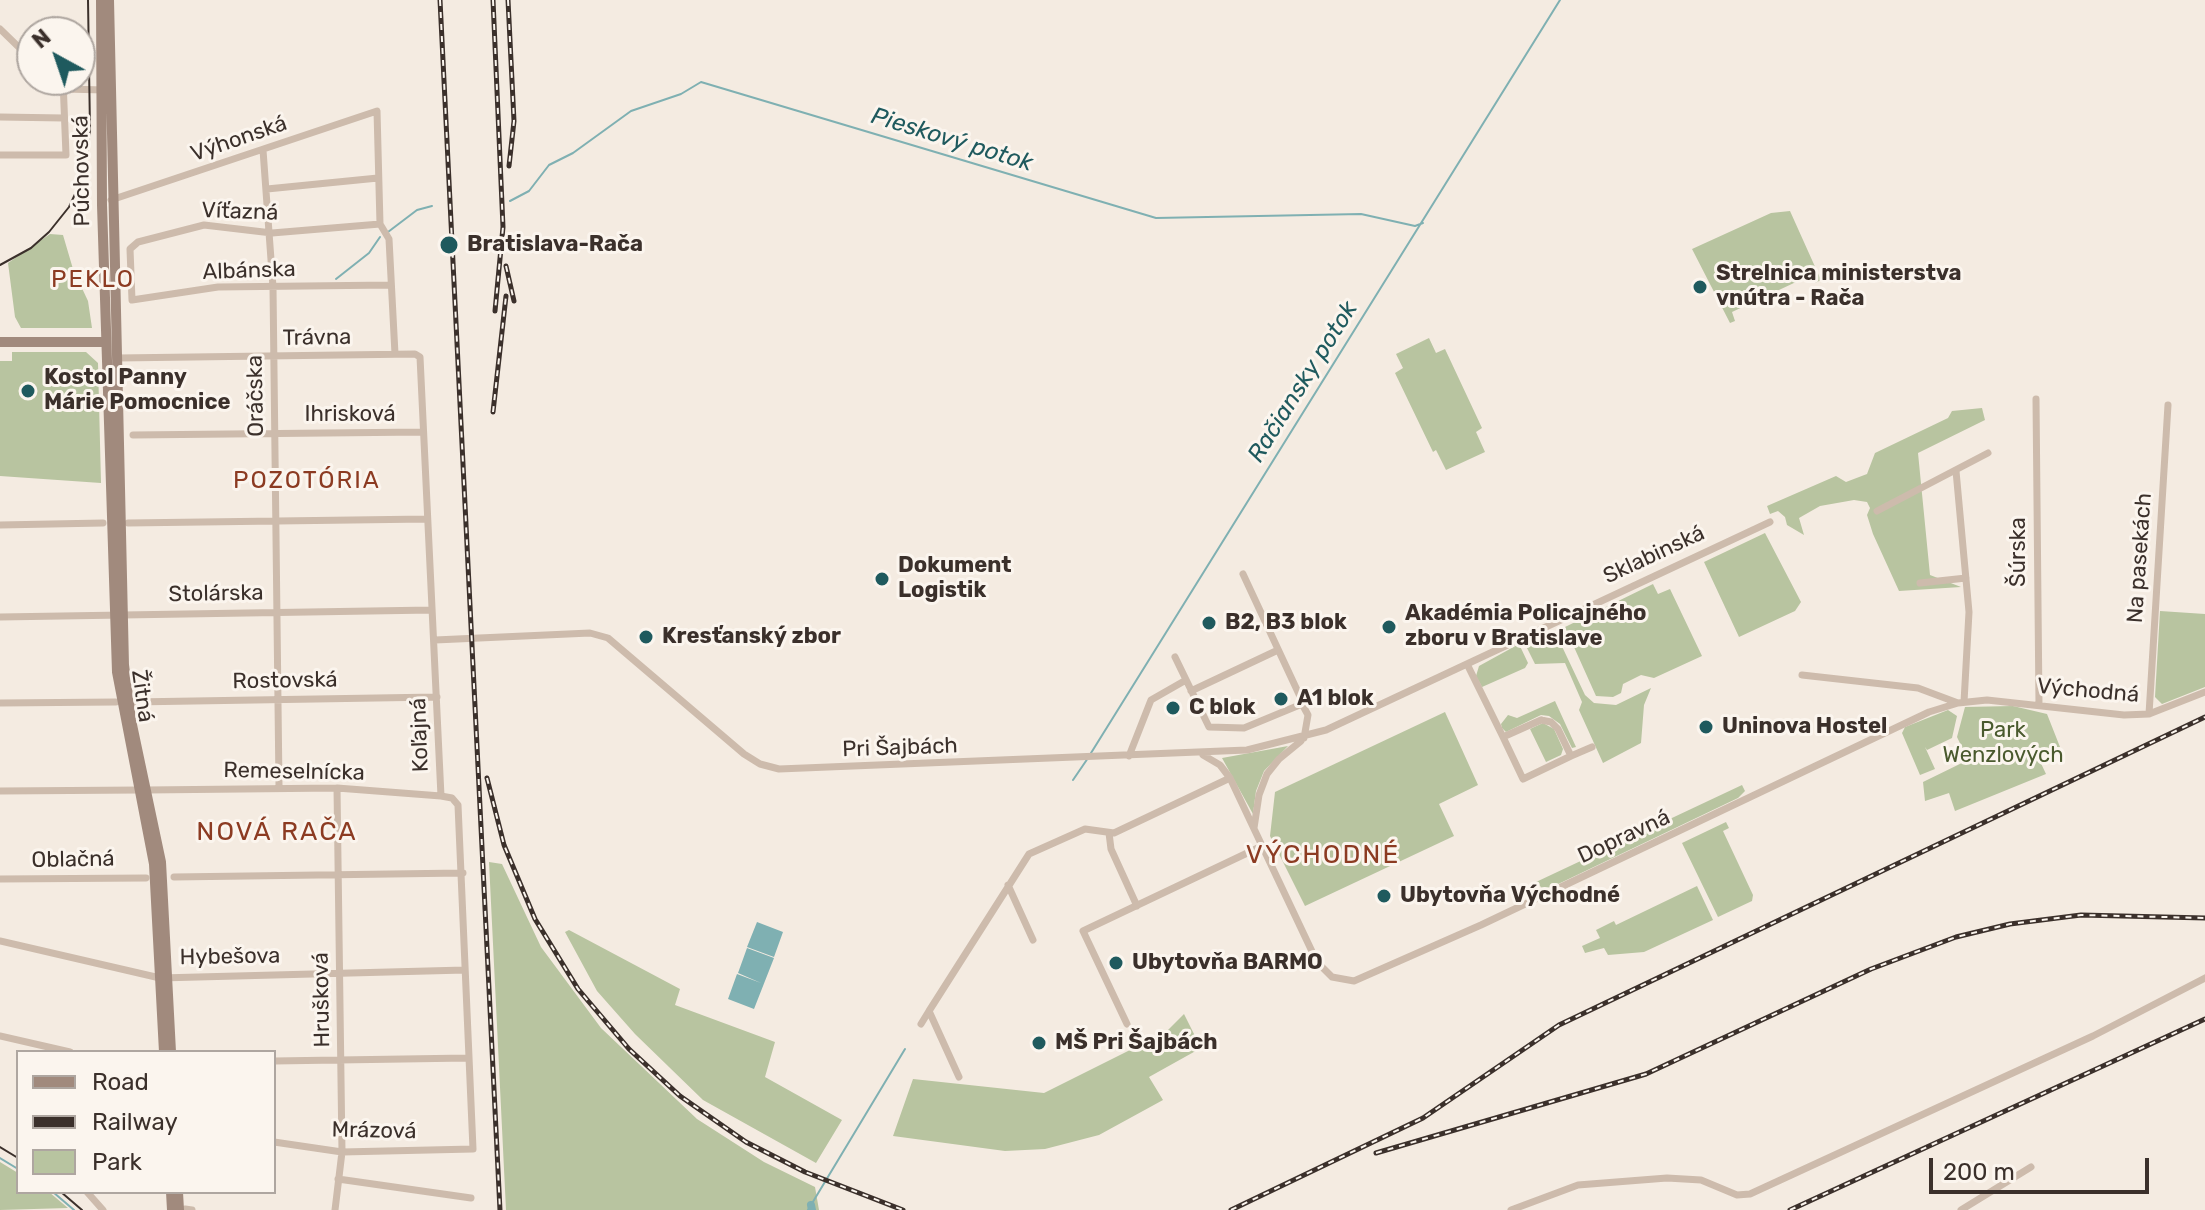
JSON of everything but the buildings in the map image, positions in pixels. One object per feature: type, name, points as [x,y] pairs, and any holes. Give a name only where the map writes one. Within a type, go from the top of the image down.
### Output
[{"type":"main road","name":"Púchovská","points":[[101,0],[101,71],[97,88],[106,100],[113,198],[118,358]]},
{"type":"main road","name":"Púchovská","points":[[106,342],[102,205],[109,0]]},
{"type":"main road","points":[[106,342],[117,328]]},
{"type":"main road","points":[[0,342],[106,342]]},
{"type":"main road","points":[[106,342],[118,358]]},
{"type":"main road","name":"Žitná","points":[[106,342],[118,614],[127,696],[143,790],[161,862],[164,1050]]},
{"type":"main road","name":"Žitná","points":[[118,358],[118,614]]},
{"type":"main road","name":"Žitná","points":[[164,977],[171,1050]]},
{"type":"street","points":[[0,29],[16,44]]},
{"type":"street","points":[[0,155],[66,155],[64,96]]},
{"type":"street","name":"Výhonská","points":[[102,205],[113,198],[377,111],[378,178]]},
{"type":"street","points":[[0,117],[64,118]]},
{"type":"street","name":"Oráčska","points":[[263,150],[272,233],[279,786]]},
{"type":"street","points":[[267,189],[378,178],[380,224],[389,239],[395,354]]},
{"type":"street","name":"Víťazná","points":[[131,276],[130,249],[138,242],[204,225],[272,233],[380,224]]},
{"type":"street","name":"Albánska","points":[[131,276],[132,300],[218,287],[391,285]]},
{"type":"street","name":"Trávna","points":[[118,358],[420,356]]},
{"type":"street","name":"Koľajná","points":[[420,356],[441,796],[453,799],[458,807],[463,873],[473,1149]]},
{"type":"street","name":"Šúrska","points":[[2036,399],[2039,705]]},
{"type":"street","name":"Na pasekách","points":[[2149,714],[2168,405]]},
{"type":"street","name":"Ihrisková","points":[[133,435],[423,432]]},
{"type":"street","points":[[1877,511],[1988,453]]},
{"type":"street","points":[[1956,471],[1969,612],[1961,703]]},
{"type":"street","points":[[128,523],[427,519]]},
{"type":"street","name":"Sklabinská","points":[[1202,754],[1247,750],[1305,738],[1770,522]]},
{"type":"street","points":[[0,525],[103,523]]},
{"type":"street","points":[[1243,574],[1308,715],[1305,738],[1284,754],[1267,774],[1259,795],[1254,829]]},
{"type":"street","points":[[1920,583],[1966,578]]},
{"type":"street","name":"Stolárska","points":[[0,617],[432,610]]},
{"type":"street","name":"Pri Šajbách","points":[[435,640],[590,633],[608,638],[744,754],[771,768],[851,769],[1202,754]]},
{"type":"street","points":[[1191,691],[1278,650]]},
{"type":"street","points":[[1175,657],[1211,728],[1244,728],[1295,704],[1304,705]]},
{"type":"street","points":[[1467,664],[1523,779],[1592,747]]},
{"type":"street","name":"Východná","points":[[1802,675],[1918,688],[1961,703],[1987,700],[2124,715],[2149,714],[2205,692]]},
{"type":"street","points":[[1129,756],[1151,700],[1186,680]]},
{"type":"street","name":"Rostovská","points":[[133,702],[437,697]]},
{"type":"street","points":[[0,703],[116,702]]},
{"type":"street","name":"Dopravná","points":[[1262,846],[1313,954],[1336,979],[1361,980],[1929,712],[1961,703]]},
{"type":"street","points":[[1503,737],[1541,720],[1551,722],[1571,756]]},
{"type":"street","points":[[1127,1024],[1083,931],[1262,846],[1230,778],[1220,765],[1202,754]]},
{"type":"street","points":[[921,1024],[1029,854],[1085,829],[1109,833],[1230,778]]},
{"type":"street","name":"Remeselnícka","points":[[0,791],[279,786],[441,796]]},
{"type":"street","name":"Hrušková","points":[[335,1210],[342,1152],[337,788]]},
{"type":"street","points":[[1109,833],[1111,849],[1137,906]]},
{"type":"street","points":[[174,877],[463,873]]},
{"type":"street","name":"Oblačná","points":[[0,879],[146,878]]},
{"type":"street","points":[[1008,885],[1033,940]]},
{"type":"street","name":"Hybešova","points":[[0,941],[164,977],[465,970]]},
{"type":"street","points":[[1511,1210],[1578,1185],[1651,1179],[1701,1180],[1737,1195],[1750,1194],[2082,1041],[2205,978]]},
{"type":"street","points":[[929,1011],[959,1077]]},
{"type":"street","points":[[0,1036],[61,1050]]},
{"type":"street","points":[[276,1061],[468,1058]]},
{"type":"street","name":"Mrázová","points":[[276,1142],[342,1152],[473,1149]]},
{"type":"street","points":[[1961,1210],[2031,1167]]},
{"type":"street","points":[[338,1179],[471,1198]]},
{"type":"street","points":[[89,1194],[103,1210]]},
{"type":"green space","points":[[1790,211],[1821,280],[1815,283],[1811,275],[1732,312],[1735,321],[1730,323],[1692,249],[1771,213]]},
{"type":"green space","points":[[50,234],[63,235],[73,269],[88,301],[92,328],[21,328],[15,317],[8,263]]},
{"type":"green space","points":[[1429,338],[1436,353],[1445,349],[1482,428],[1476,432],[1485,452],[1446,470],[1436,450],[1433,452],[1395,373],[1403,368],[1396,354]]},
{"type":"green space","points":[[12,352],[86,352],[98,363],[101,483],[0,476],[0,361],[12,361]]},
{"type":"green space","points":[[1982,408],[1985,420],[1918,453],[1930,575],[1961,587],[1899,591],[1873,534],[1867,502],[1854,500],[1820,506],[1799,518],[1804,535],[1787,525],[1785,517],[1778,511],[1770,514],[1767,506],[1836,476],[1846,482],[1867,474],[1875,453],[1948,418],[1952,411]]},
{"type":"green space","points":[[1765,533],[1801,602],[1795,611],[1739,637],[1704,562]]},
{"type":"green space","points":[[1653,584],[1658,594],[1670,589],[1702,656],[1654,678],[1641,675],[1623,684],[1621,693],[1613,697],[1596,696],[1565,627]]},
{"type":"green space","points":[[2160,611],[2205,614],[2205,687],[2162,704],[2155,697]]},
{"type":"green space","points":[[1546,632],[1558,638],[1585,695],[1594,703],[1616,705],[1651,688],[1644,705],[1641,743],[1603,763],[1579,710],[1582,702],[1565,663],[1535,664],[1524,642]]},
{"type":"green space","points":[[1519,644],[1528,663],[1525,668],[1482,687],[1476,676],[1479,666]]},
{"type":"green space","points":[[1555,701],[1576,747],[1572,748],[1560,724],[1549,716],[1541,715],[1506,732],[1502,728],[1501,724],[1508,715],[1517,718]]},
{"type":"green space","name":"Park Wenzlových","points":[[2013,706],[2047,714],[2060,747],[2038,757],[2046,774],[1955,811],[1949,793],[1925,801],[1923,782],[1968,760],[1957,737],[1965,707]]},
{"type":"green space","points":[[1948,710],[1957,716],[1952,738],[1927,750],[1925,747],[1935,769],[1920,775],[1902,733],[1905,727]]},
{"type":"green space","points":[[1445,712],[1478,785],[1439,804],[1454,836],[1305,906],[1270,836],[1275,792]]},
{"type":"green space","points":[[1543,723],[1554,729],[1563,749],[1561,755],[1546,762],[1530,729]]},
{"type":"green space","points":[[1288,746],[1264,771],[1256,791],[1253,814],[1222,758]]},
{"type":"green space","points":[[1742,785],[1745,791],[1738,798],[1554,886],[1543,889],[1536,882]]},
{"type":"green space","points":[[1726,822],[1729,828],[1723,831],[1753,895],[1752,901],[1718,917],[1682,843]]},
{"type":"green space","points":[[489,862],[502,864],[541,947],[601,1028],[697,1119],[764,1162],[815,1187],[819,1210],[506,1210]]},
{"type":"green space","points":[[1697,886],[1713,920],[1644,952],[1608,955],[1604,948],[1585,953],[1582,946],[1600,938],[1596,930],[1614,921],[1616,925]]},
{"type":"green space","points":[[569,930],[680,989],[675,1005],[775,1042],[765,1077],[842,1120],[816,1163],[703,1100],[635,1034],[597,991],[565,932]]},
{"type":"green space","points":[[1184,1014],[1201,1048],[1149,1077],[1163,1100],[1099,1135],[1045,1149],[1005,1151],[893,1136],[913,1079],[1044,1093],[1166,1032]]},
{"type":"green space","points":[[0,1162],[16,1172],[16,1194],[51,1194],[68,1208],[0,1210]]},
{"type":"water","points":[[757,922],[783,932],[774,957],[747,947]]},
{"type":"water","points":[[747,948],[774,958],[754,1009],[728,999],[737,974],[761,983],[738,973]]},
{"type":"waterway","name":"Račiansky potok","points":[[1091,753],[1560,0]]},
{"type":"waterway","name":"Pieskový potok","points":[[510,201],[529,191],[549,165],[573,153],[631,111],[681,94],[701,82],[1156,218],[1361,214],[1415,226],[1423,223]]},
{"type":"waterway","name":"Pieskový potok","points":[[388,232],[417,210],[432,206]]},
{"type":"waterway","name":"Pieskový potok","points":[[336,279],[369,253],[380,237]]},
{"type":"waterway","name":"Račiansky potok","points":[[1073,780],[1088,758]]},
{"type":"waterway","name":"Račiansky potok","points":[[808,1210],[905,1049]]},
{"type":"waterway","points":[[0,1158],[16,1168]]},
{"type":"waterway","points":[[55,1194],[74,1210]]},
{"type":"waterway","name":"Račiansky potok","points":[[811,1205],[812,1210]]},
{"type":"tram line","points":[[0,265],[31,248],[49,232],[69,207],[84,175],[90,130],[88,0]]},
{"type":"tram line","points":[[0,1147],[16,1157]]},
{"type":"tram line","points":[[63,1194],[82,1210]]},
{"type":"railway","points":[[440,0],[500,1210]]},
{"type":"railway","points":[[493,0],[503,227],[495,311]]},
{"type":"railway","points":[[508,0],[514,121],[509,166]]},
{"type":"railway","points":[[506,266],[514,301]]},
{"type":"railway","points":[[493,412],[506,296]]},
{"type":"railway","points":[[1231,1210],[1423,1118],[1559,1025],[2205,717]]},
{"type":"railway","points":[[487,778],[504,845],[535,919],[578,989],[629,1049],[680,1096],[746,1142],[805,1172],[903,1210]]},
{"type":"railway","points":[[1376,1153],[1646,1074],[1871,969],[1956,937],[2010,924],[2081,915],[2205,918]]},
{"type":"railway","points":[[1790,1210],[2205,1019]]},
{"type":"place","name":"Bratislava-Rača","points":[[449,245]]},
{"type":"place","name":"Strelnica ministerstva vnútra - Rača","points":[[1700,287]]},
{"type":"place","name":"Kostol Panny Márie Pomocnice","points":[[28,391]]},
{"type":"place","name":"Dokument Logistik","points":[[882,579]]},
{"type":"place","name":"B2, B3 blok","points":[[1209,623]]},
{"type":"place","name":"Akadémia Policajného zboru v Bratislave","points":[[1389,627]]},
{"type":"place","name":"Kresťanský zbor","points":[[646,637]]},
{"type":"place","name":"A1 blok","points":[[1281,699]]},
{"type":"place","name":"C blok","points":[[1173,708]]},
{"type":"place","name":"Uninova Hostel","points":[[1706,727]]},
{"type":"place","name":"Ubytovňa Východné","points":[[1384,896]]},
{"type":"place","name":"Ubytovňa BARMO","points":[[1116,963]]},
{"type":"place","name":"MŠ Pri Šajbách","points":[[1039,1043]]},
{"type":"district","name":"PEKLO","points":[[93,280]]},
{"type":"district","name":"POZOTÓRIA","points":[[307,481]]},
{"type":"district","name":"NOVÁ RAČA","points":[[277,832]]},
{"type":"district","name":"VÝCHODNÉ","points":[[1323,855]]}]
